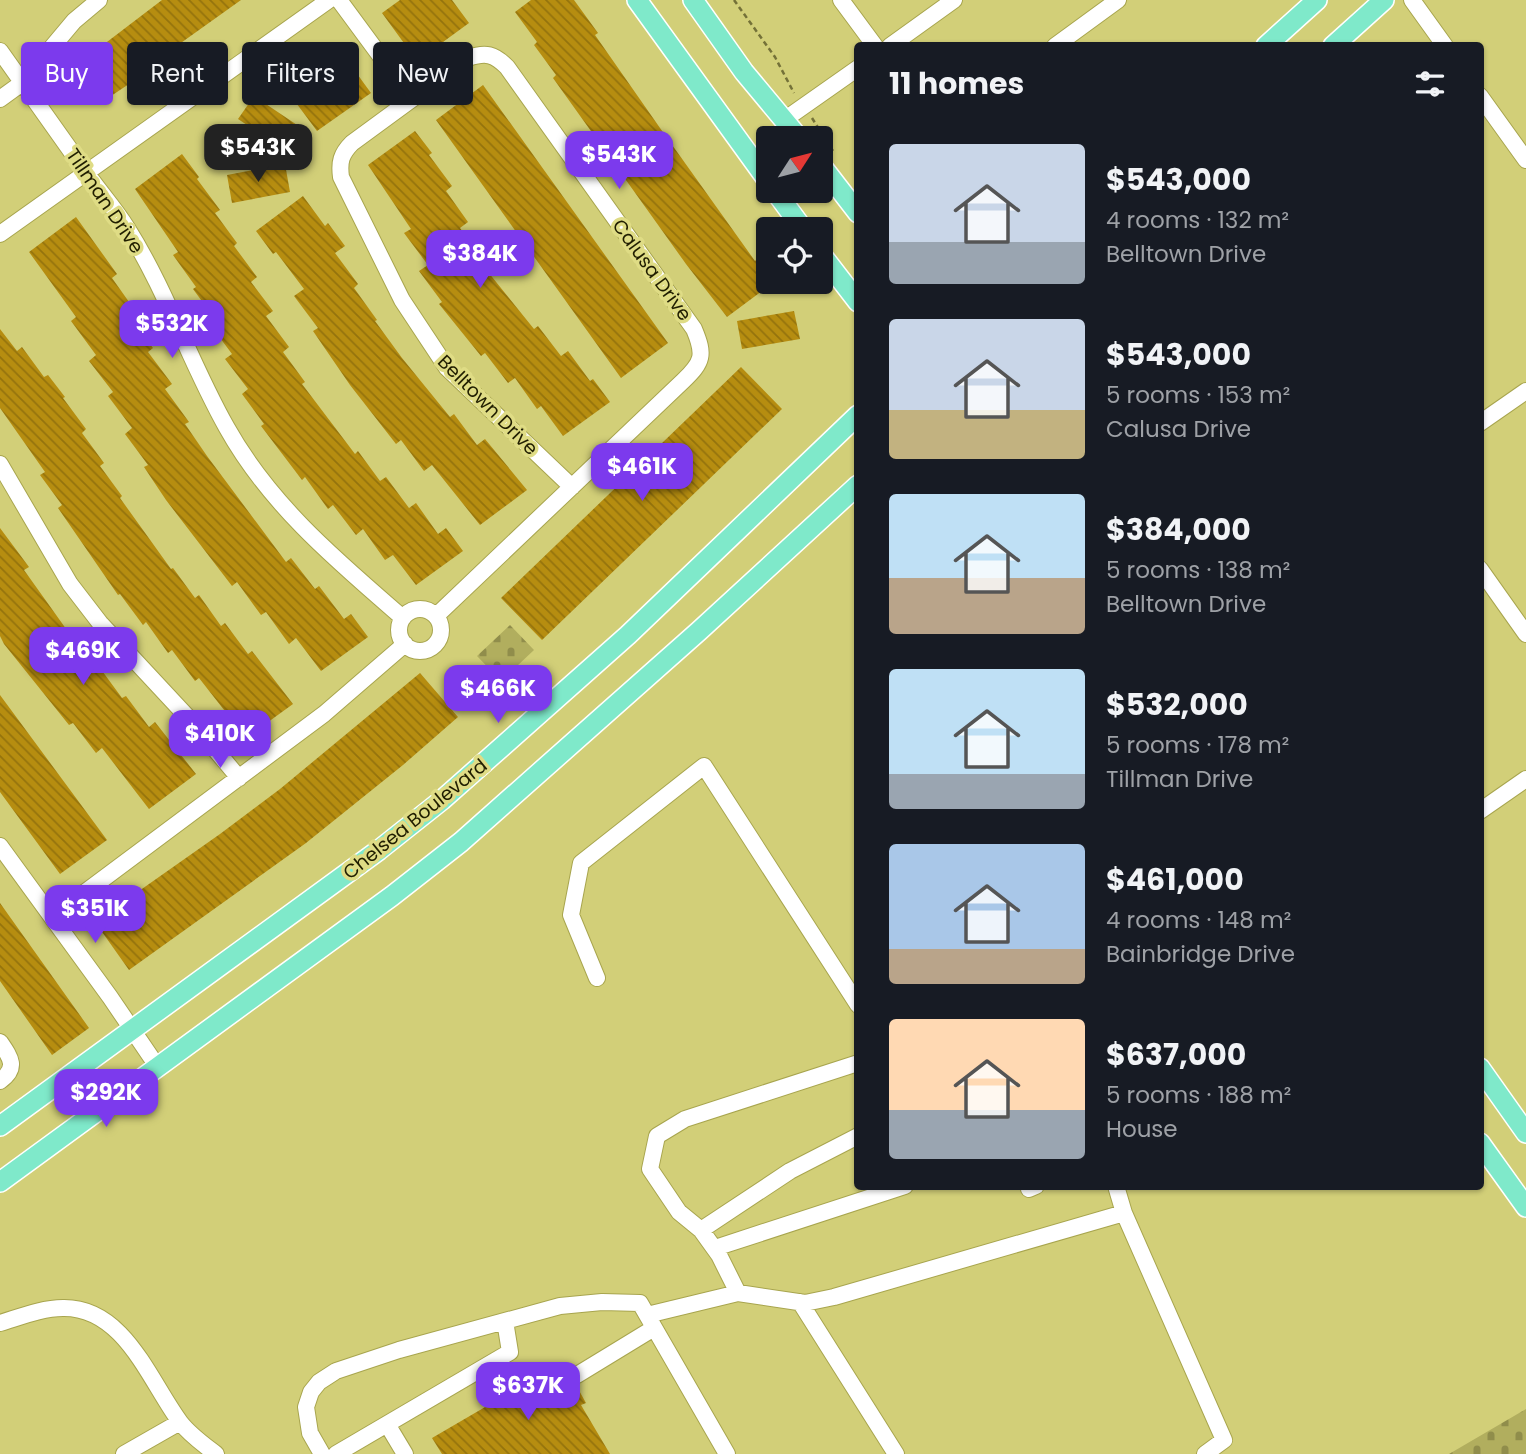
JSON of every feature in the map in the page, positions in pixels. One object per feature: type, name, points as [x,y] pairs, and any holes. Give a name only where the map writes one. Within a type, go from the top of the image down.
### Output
[{"type":"main road","points":[[637,0],[756,164]]},
{"type":"main road","points":[[693,0],[744,72],[789,126]]},
{"type":"main road","points":[[1270,42],[1317,0]]},
{"type":"main road","points":[[1337,42],[1384,0]]},
{"type":"main road","points":[[833,181],[854,208]]},
{"type":"main road","points":[[833,270],[854,297]]},
{"type":"main road","name":"Chelsea Boulevard","points":[[0,1126],[379,850],[442,800],[628,635],[854,419]]},
{"type":"main road","points":[[0,1182],[382,904],[461,842],[699,631],[854,489]]},
{"type":"main road","points":[[1484,1074],[1526,1132]]},
{"type":"main road","points":[[1484,1149],[1526,1207]]},
{"type":"street","points":[[56,42],[74,21],[99,0]]},
{"type":"street","points":[[0,234],[329,0]]},
{"type":"street","points":[[339,0],[373,46]]},
{"type":"street","points":[[841,0],[872,42]]},
{"type":"street","points":[[896,42],[954,0]]},
{"type":"street","points":[[1060,42],[1118,0]]},
{"type":"street","points":[[1412,0],[1442,42]]},
{"type":"street","name":"Tillman Drive","points":[[0,51],[21,82]]},
{"type":"street","name":"Calusa Drive","points":[[473,56],[491,54],[508,67],[694,329],[701,343],[702,357],[689,376],[572,487]]},
{"type":"street","points":[[784,120],[854,71]]},
{"type":"street","points":[[0,99],[21,84]]},
{"type":"street","points":[[1484,102],[1526,160]]},
{"type":"street","name":"Tillman Drive","points":[[38,105],[128,229],[212,400],[251,466],[277,499],[328,553],[404,618]]},
{"type":"street","name":"Belltown Drive","points":[[404,105],[342,153],[341,177],[402,300],[447,368],[572,487]]},
{"type":"street","points":[[1484,420],[1526,391]]},
{"type":"street","points":[[0,464],[69,584],[100,624],[194,724],[239,778]]},
{"type":"street","points":[[436,616],[572,487]]},
{"type":"street","points":[[1484,574],[1525,629]]},
{"type":"street","points":[[417,609],[430,612],[436,616],[441,629],[440,635],[432,646],[419,650],[405,644],[400,634],[404,618],[417,609]]},
{"type":"street","points":[[52,917],[324,714],[405,644]]},
{"type":"street","points":[[597,978],[571,915],[581,863],[704,766],[854,999]]},
{"type":"street","points":[[1484,808],[1526,779]]},
{"type":"street","points":[[0,846],[158,1066]]},
{"type":"street","points":[[0,1042],[12,1063],[10,1072],[0,1081]]},
{"type":"street","points":[[738,1293],[715,1248],[701,1230],[680,1212],[650,1169],[657,1136],[685,1119],[854,1064]]},
{"type":"street","points":[[701,1230],[790,1171],[854,1138]]},
{"type":"street","points":[[715,1248],[893,1190]]},
{"type":"street","points":[[1117,1190],[1124,1213],[1224,1440],[1205,1454]]},
{"type":"street","points":[[578,1375],[651,1322],[738,1293],[800,1302],[834,1297],[1124,1213]]},
{"type":"street","points":[[322,1454],[310,1433],[306,1407],[311,1392],[319,1382],[336,1371],[356,1363],[560,1306],[602,1302],[640,1303],[727,1454]]},
{"type":"street","points":[[800,1302],[896,1454]]},
{"type":"street","points":[[0,1322],[62,1308],[95,1314],[121,1334],[180,1422],[198,1441],[216,1454]]},
{"type":"street","points":[[336,1454],[510,1352],[505,1321]]},
{"type":"street","points":[[124,1454],[180,1422]]},
{"type":"street","points":[[387,1424],[405,1454]]},
{"type":"green space","points":[[510,625],[534,650],[501,681],[477,656]]},
{"type":"green space","points":[[1526,1409],[1526,1454],[1449,1454]]},
{"type":"building","points":[[162,0],[241,0],[182,42],[127,42],[127,85],[113,95],[113,42],[107,42]]},
{"type":"building","points":[[400,0],[452,0],[469,23],[443,42],[403,42],[382,13]]},
{"type":"building","points":[[531,0],[574,0],[660,128],[756,260],[758,294],[727,317],[553,78],[556,75],[534,45],[537,42],[515,12]]},
{"type":"building","points":[[359,77],[371,93],[359,101]]},
{"type":"building","points":[[483,85],[668,343],[621,378],[436,120],[456,105],[473,105],[473,92]]},
{"type":"building","points":[[248,105],[267,105],[303,129],[287,152],[238,119]]},
{"type":"building","points":[[298,105],[354,105],[317,131]]},
{"type":"building","points":[[415,131],[452,186],[446,191],[468,222],[460,228],[483,259],[480,262],[534,329],[538,326],[561,356],[568,351],[610,402],[563,436],[541,406],[537,409],[515,378],[508,383],[485,353],[481,356],[439,304],[442,302],[419,271],[428,265],[404,233],[411,229],[368,165]]},
{"type":"building","points":[[182,154],[220,210],[215,213],[237,243],[234,246],[257,277],[251,282],[273,311],[266,316],[289,347],[283,352],[305,382],[302,384],[355,454],[358,451],[380,481],[386,477],[409,508],[416,503],[438,534],[446,528],[463,551],[416,585],[393,555],[385,560],[363,529],[356,535],[333,505],[328,509],[305,477],[302,480],[261,426],[264,424],[242,394],[248,389],[225,359],[232,354],[209,323],[215,319],[173,255],[178,252],[135,189]]},
{"type":"building","points":[[285,164],[290,192],[232,203],[227,175]]},
{"type":"building","points":[[303,196],[325,226],[328,223],[345,246],[335,253],[358,284],[354,288],[377,320],[375,321],[402,358],[450,417],[454,414],[477,445],[485,439],[527,490],[480,525],[432,465],[424,471],[401,440],[396,444],[350,385],[313,331],[318,328],[294,296],[304,289],[256,231]]},
{"type":"building","points":[[76,217],[117,274],[112,278],[134,309],[127,314],[153,348],[148,352],[172,384],[165,389],[189,422],[185,424],[207,456],[286,562],[291,558],[315,589],[319,586],[344,619],[351,614],[368,637],[321,671],[296,638],[289,644],[266,612],[261,615],[237,582],[232,586],[166,500],[144,467],[148,465],[125,434],[132,428],[108,396],[113,392],[89,361],[96,355],[71,321],[76,317],[29,252]]},
{"type":"building","points":[[794,311],[800,339],[742,349],[737,321]]},
{"type":"building","points":[[0,329],[17,351],[22,347],[44,377],[48,375],[65,397],[63,398],[86,429],[82,433],[104,463],[100,466],[171,569],[173,568],[195,598],[199,595],[221,626],[225,623],[248,654],[252,651],[293,704],[246,738],[199,678],[195,681],[172,650],[168,653],[146,622],[143,625],[120,594],[118,595],[58,508],[62,505],[40,475],[45,472],[0,408]]},
{"type":"building","points":[[741,367],[782,409],[542,640],[501,598]]},
{"type":"building","points":[[0,528],[29,567],[24,570],[74,640],[98,669],[100,668],[122,698],[126,696],[149,727],[155,722],[196,774],[149,809],[102,748],[96,753],[73,723],[69,725],[4,644],[0,636]]},
{"type":"building","points":[[420,673],[458,717],[306,843],[129,970],[95,922],[280,789]]},
{"type":"building","points":[[0,695],[107,840],[60,874],[0,792]]},
{"type":"building","points":[[0,903],[89,1028],[52,1055],[0,981]]},
{"type":"building","points":[[562,1362],[568,1380],[576,1385],[586,1403],[581,1405],[610,1454],[442,1454],[432,1438]]}]
